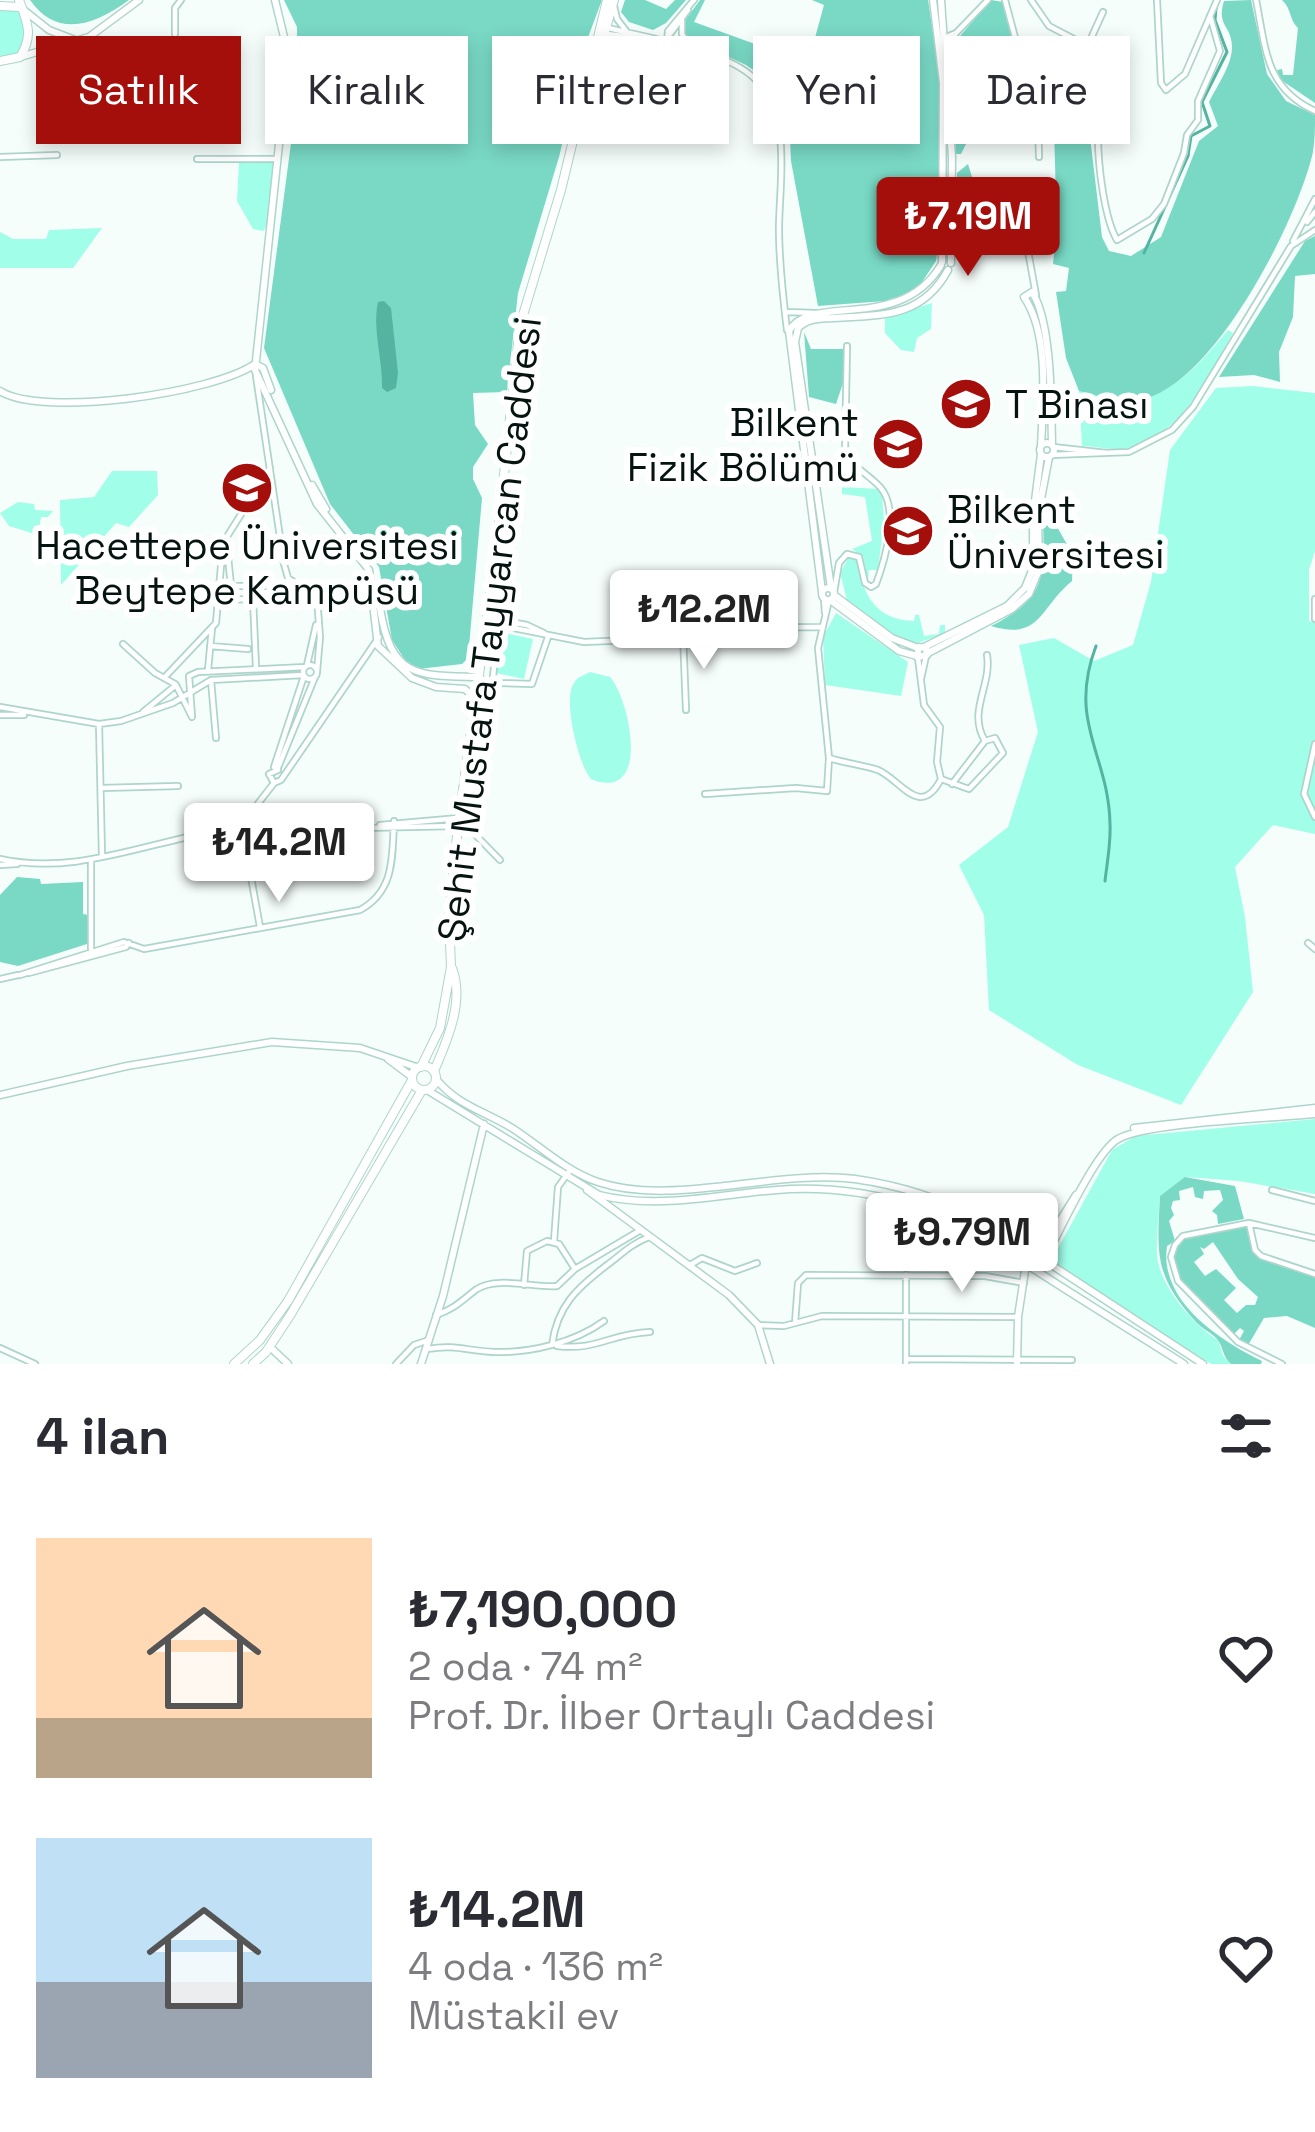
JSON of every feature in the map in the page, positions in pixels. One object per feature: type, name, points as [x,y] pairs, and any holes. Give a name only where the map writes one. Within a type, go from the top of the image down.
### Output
[{"type":"main road","name":"Şehit Mustafa Tayyarcan Caddesi","points":[[600,36],[611,1]]},
{"type":"main road","points":[[0,6],[20,4],[28,34],[10,60]]},
{"type":"main road","name":"Şehit Mustafa Tayyarcan Caddesi","points":[[602,30],[602,36]]},
{"type":"main road","name":"Şehit Mustafa Tayyarcan Caddesi","points":[[234,1364],[281,1312],[440,1028],[451,967],[449,917],[459,822],[521,319],[572,144]]},
{"type":"main road","name":"Şehit Mustafa Tayyarcan Caddesi","points":[[435,1075],[454,1010],[456,981],[451,967]]},
{"type":"main road","points":[[253,1364],[270,1347],[435,1075],[420,1067]]},
{"type":"main road","points":[[412,1079],[424,1090]]},
{"type":"street","points":[[90,36],[140,0]]},
{"type":"street","points":[[175,34],[175,8],[181,0]]},
{"type":"street","points":[[275,0],[285,45],[278,159],[255,367],[284,564],[288,578],[316,598],[318,620],[316,674],[278,771]]},
{"type":"street","points":[[937,0],[946,36]]},
{"type":"street","points":[[953,36],[988,0]]},
{"type":"street","points":[[1005,0],[1015,36]]},
{"type":"street","points":[[1031,0],[1049,26],[1068,36]]},
{"type":"street","points":[[1157,0],[1161,83],[1166,90],[1185,74],[1217,0]]},
{"type":"street","points":[[1256,0],[1272,73],[1293,100],[1315,111]]},
{"type":"street","points":[[611,1],[627,32]]},
{"type":"street","points":[[669,36],[692,2]]},
{"type":"street","points":[[669,36],[692,2]]},
{"type":"street","points":[[20,4],[49,30],[65,36]]},
{"type":"street","points":[[1092,36],[1103,12]]},
{"type":"street","points":[[1098,144],[1108,224],[1117,240],[1158,214],[1167,196],[1220,51],[1210,16]]},
{"type":"street","points":[[682,19],[683,36]]},
{"type":"street","points":[[602,30],[640,36]]},
{"type":"street","points":[[602,30],[617,36]]},
{"type":"street","points":[[0,71],[10,60]]},
{"type":"street","points":[[729,67],[756,80],[778,123],[785,312],[829,595],[898,651],[922,653],[1012,609],[1029,595],[1039,570],[1038,515],[1048,450],[1028,251]]},
{"type":"street","points":[[948,144],[948,157]]},
{"type":"street","points":[[829,595],[796,349],[798,328],[811,320],[868,316],[920,304],[933,295],[945,265],[948,144]]},
{"type":"street","points":[[1038,144],[1039,157]]},
{"type":"street","points":[[0,157],[57,155]]},
{"type":"street","points":[[948,157],[962,157]]},
{"type":"street","points":[[197,159],[278,159]]},
{"type":"street","points":[[1302,232],[1315,199]]},
{"type":"street","points":[[1048,450],[1118,454],[1148,445],[1187,415],[1315,212]]},
{"type":"street","points":[[1302,232],[1315,228]]},
{"type":"street","points":[[785,312],[862,311],[902,301],[925,287],[945,265]]},
{"type":"street","points":[[788,331],[795,321],[816,313]]},
{"type":"street","points":[[705,794],[796,788],[827,791],[830,758],[819,665],[821,627],[839,563],[848,554],[860,557],[868,586],[877,582],[886,554],[888,512],[881,488],[859,472],[845,451],[847,346]]},
{"type":"street","points":[[0,391],[18,400],[43,402],[146,397],[262,368],[319,499],[370,564],[381,641],[412,678],[436,687],[465,689],[479,680]]},
{"type":"street","points":[[208,671],[220,600],[223,543],[270,468]]},
{"type":"street","points":[[223,543],[231,586],[296,586]]},
{"type":"street","points":[[490,595],[508,621]]},
{"type":"street","points":[[220,600],[253,599],[256,670]]},
{"type":"street","points":[[1315,599],[1315,620]]},
{"type":"street","points":[[248,853],[264,800],[280,781],[278,771],[318,620]]},
{"type":"street","points":[[487,620],[548,637],[611,642],[725,628],[821,627]]},
{"type":"street","points":[[487,620],[533,627],[548,637]]},
{"type":"street","points":[[173,703],[170,681],[212,628]]},
{"type":"street","points":[[683,634],[686,710]]},
{"type":"street","points":[[494,667],[498,683],[532,684],[548,637]]},
{"type":"street","points":[[278,771],[381,641]]},
{"type":"street","points":[[381,641],[417,673],[479,680]]},
{"type":"street","points":[[123,644],[184,694]]},
{"type":"street","points":[[210,646],[248,649]]},
{"type":"street","points":[[830,758],[879,771],[913,796],[934,790],[941,779],[937,762],[940,728],[923,705],[922,653]]},
{"type":"street","points":[[986,741],[977,724],[988,675],[987,655]]},
{"type":"street","points":[[170,681],[192,717],[189,676],[256,670],[316,674]]},
{"type":"street","points":[[0,711],[99,724],[173,703],[211,680],[305,671],[316,674]]},
{"type":"street","points":[[211,680],[216,738]]},
{"type":"street","points":[[465,689],[476,701]]},
{"type":"street","points":[[139,716],[168,690]]},
{"type":"street","points":[[99,724],[102,859]]},
{"type":"street","points":[[941,779],[952,784],[969,789],[1002,759],[1004,747],[995,738],[986,741],[952,784]]},
{"type":"street","points":[[1315,744],[1304,794],[1315,817]]},
{"type":"street","points":[[101,788],[178,786]]},
{"type":"street","points":[[0,862],[55,866],[102,859],[244,821],[264,800]]},
{"type":"street","points":[[244,821],[278,828],[459,822],[500,860]]},
{"type":"street","points":[[244,821],[260,928]]},
{"type":"street","points":[[20,975],[91,950],[129,943],[144,949],[369,906],[388,884],[394,825]]},
{"type":"street","points":[[217,830],[253,826]]},
{"type":"street","points":[[91,950],[92,861]]},
{"type":"street","points":[[0,979],[129,943]]},
{"type":"street","points":[[0,1095],[127,1066],[272,1042],[360,1048],[420,1067]]},
{"type":"street","points":[[380,1054],[412,1079]]},
{"type":"street","points":[[435,1075],[458,1102],[621,1201],[811,1188],[872,1194],[939,1213],[1026,1262],[1184,1364]]},
{"type":"street","points":[[424,1090],[487,1120]]},
{"type":"street","points":[[1017,1362],[1026,1262],[1051,1235],[1103,1150],[1126,1131],[1146,1125],[1315,1111]]},
{"type":"street","points":[[1024,1283],[1038,1270],[1105,1151],[1122,1136],[1315,1111]]},
{"type":"street","points":[[421,1364],[487,1120]]},
{"type":"street","points":[[568,1172],[558,1187],[554,1241],[575,1269]]},
{"type":"street","points":[[589,1184],[644,1190],[818,1177],[871,1182],[940,1200],[1032,1251],[1203,1364]]},
{"type":"street","points":[[589,1184],[588,1194],[729,1295],[758,1325],[770,1364]]},
{"type":"street","points":[[1272,1190],[1315,1201]]},
{"type":"street","points":[[1282,1364],[1238,1342],[1179,1282],[1171,1269],[1174,1245],[1184,1236],[1249,1223],[1315,1238]]},
{"type":"street","points":[[1249,1223],[1255,1250],[1262,1256],[1315,1274]]},
{"type":"street","points":[[436,1315],[457,1309],[478,1289],[556,1286],[575,1269],[639,1231]]},
{"type":"street","points":[[552,1346],[565,1302],[626,1247],[649,1237]]},
{"type":"street","points":[[524,1285],[527,1251],[554,1241]]},
{"type":"street","points":[[690,1265],[702,1258],[735,1271],[757,1263]]},
{"type":"street","points":[[906,1275],[906,1361],[1072,1360]]},
{"type":"street","points":[[795,1323],[798,1283],[804,1276],[985,1276],[1024,1283]]},
{"type":"street","points":[[758,1325],[822,1316],[1018,1317]]},
{"type":"street","points":[[552,1346],[604,1321]]},
{"type":"street","points":[[396,1364],[414,1345],[452,1344],[495,1352],[552,1346],[595,1348],[617,1335],[650,1332]]},
{"type":"street","points":[[270,1347],[287,1364]]},
{"type":"street","points":[[0,1348],[34,1364]]},
{"type":"street","points":[[495,1352],[498,1364]]},
{"type":"shaded area","points":[[30,0],[129,0],[91,21],[65,24],[41,12]]},
{"type":"shaded area","points":[[284,0],[602,0],[588,36],[492,36],[492,144],[562,144],[518,293],[507,392],[473,393],[475,425],[488,444],[473,467],[482,498],[468,658],[462,664],[418,669],[405,660],[392,640],[379,567],[330,504],[264,348],[291,144],[468,144],[468,36],[297,36]]},
{"type":"shaded area","points":[[625,0],[645,0],[666,9],[675,0],[686,0],[653,30],[629,22],[621,12]]},
{"type":"shaded area","points":[[705,0],[694,22],[753,43],[753,70],[729,57],[729,36],[686,36],[686,19]]},
{"type":"shaded area","points":[[812,0],[928,0],[939,71],[941,227],[936,261],[920,285],[885,301],[818,306],[790,144],[920,144],[920,36],[815,36],[824,5]]},
{"type":"shaded area","points":[[991,0],[1003,2],[1011,36],[960,36]]},
{"type":"shaded area","points":[[1251,0],[1267,74],[1286,101],[1315,115],[1313,152],[1304,181],[1253,290],[1204,356],[1179,381],[1135,400],[1079,391],[1066,358],[1056,292],[1066,291],[1069,268],[1053,264],[1054,144],[1091,144],[1102,237],[1109,251],[1131,256],[1161,237],[1199,141],[1218,126],[1209,102],[1232,47],[1222,16],[1224,1]]},
{"type":"shaded area","points":[[1282,0],[1315,0],[1315,103],[1281,80],[1277,70],[1293,75],[1298,28]]},
{"type":"shaded area","points":[[0,9],[18,10],[23,21],[24,38],[16,55],[0,57]]},
{"type":"shaded area","points":[[273,162],[267,226],[263,231],[253,229],[237,201],[239,163]]},
{"type":"shaded area","points":[[968,164],[976,190],[999,210],[993,222],[968,228],[960,243],[957,173]]},
{"type":"shaded area","points":[[102,228],[73,268],[0,268],[0,232],[13,239],[46,239],[49,230]]},
{"type":"shaded area","points":[[1315,236],[1315,274],[1295,276],[1293,317],[1279,352],[1280,382],[1254,375],[1219,377],[1305,241]]},
{"type":"shaded area","points":[[378,302],[391,308],[398,373],[396,388],[387,392],[382,388],[376,323]]},
{"type":"shaded area","points":[[932,303],[931,329],[917,338],[914,352],[901,350],[885,333],[885,318]]},
{"type":"shaded area","points":[[1228,330],[1233,333],[1203,386],[1164,431],[1127,448],[1082,446],[1079,391],[1128,397],[1164,389],[1195,367]]},
{"type":"shaded area","points":[[804,332],[811,349],[844,349],[843,383],[836,404],[809,397]]},
{"type":"shaded area","points":[[1253,386],[1315,393],[1315,551],[1309,570],[1309,621],[1315,623],[1315,834],[1273,825],[1235,867],[1253,992],[1181,1105],[1078,1065],[989,1010],[984,915],[959,865],[1008,827],[1038,732],[1019,645],[1054,638],[1094,661],[1133,645],[1151,582],[1170,450],[1216,388]]},
{"type":"shaded area","points":[[112,471],[157,471],[158,495],[129,527],[116,523],[61,585],[60,500],[94,497]]},
{"type":"shaded area","points":[[842,487],[879,489],[882,495],[878,570],[869,570],[868,580],[863,556],[852,549],[872,541],[865,497],[842,494]]},
{"type":"shaded area","points":[[18,502],[53,511],[41,517],[38,535],[9,526],[0,513]]},
{"type":"shaded area","points":[[1043,521],[1056,525],[1073,555],[1072,581],[1030,625],[1020,629],[991,626],[1022,606],[1038,585]]},
{"type":"shaded area","points":[[849,557],[858,560],[867,594],[881,610],[901,620],[914,621],[919,615],[924,636],[939,634],[940,625],[945,625],[945,634],[917,643],[893,635],[847,600],[840,573]]},
{"type":"shaded area","points":[[836,613],[908,662],[901,696],[825,685],[823,637]]},
{"type":"shaded area","points":[[505,633],[533,639],[524,679],[496,673]]},
{"type":"shaded area","points":[[590,672],[610,677],[629,726],[629,764],[623,777],[610,783],[591,779],[574,732],[571,691],[577,679]]},
{"type":"shaded area","points":[[17,877],[40,879],[41,884],[83,882],[83,914],[89,915],[90,943],[18,966],[0,962],[0,895]]},
{"type":"shaded area","points":[[1315,1119],[1315,1194],[1186,1177],[1160,1196],[1157,1255],[1164,1279],[1188,1314],[1218,1340],[1231,1364],[1211,1364],[1051,1261],[1112,1150],[1136,1136]]},
{"type":"shaded area","points":[[1185,1177],[1235,1186],[1244,1219],[1218,1224],[1212,1211],[1223,1200],[1220,1190],[1204,1191],[1203,1199],[1195,1197],[1193,1187],[1179,1191],[1180,1200],[1173,1201],[1174,1215],[1169,1221],[1175,1241],[1167,1246],[1172,1284],[1195,1316],[1261,1364],[1231,1364],[1217,1339],[1195,1321],[1165,1277],[1159,1249],[1160,1196]]},
{"type":"shaded area","points":[[1249,1223],[1258,1248],[1271,1261],[1315,1276],[1315,1328],[1287,1316],[1264,1318],[1247,1347],[1238,1342],[1244,1331],[1240,1328],[1232,1336],[1186,1284],[1178,1281],[1172,1264],[1179,1242],[1205,1231]],"holes":[[[1213,1242],[1238,1279],[1258,1297],[1255,1305],[1246,1305],[1237,1313],[1224,1300],[1236,1288],[1216,1269],[1205,1276],[1194,1262],[1204,1254],[1200,1247]]]},
{"type":"waterway","points":[[1144,253],[1188,156],[1191,136],[1210,126],[1202,102],[1227,52],[1215,20],[1216,8]]},
{"type":"waterway","points":[[1096,646],[1086,697],[1108,800],[1105,881]]},
{"type":"place","name":"T Binası","points":[[966,404]]},
{"type":"place","name":"Bilkent Fizik Bölümü","points":[[898,444]]},
{"type":"place","name":"Hacettepe Üniversitesi Beytepe Kampüsü","points":[[247,488]]},
{"type":"place","name":"Bilkent Üniversitesi","points":[[908,531]]}]
